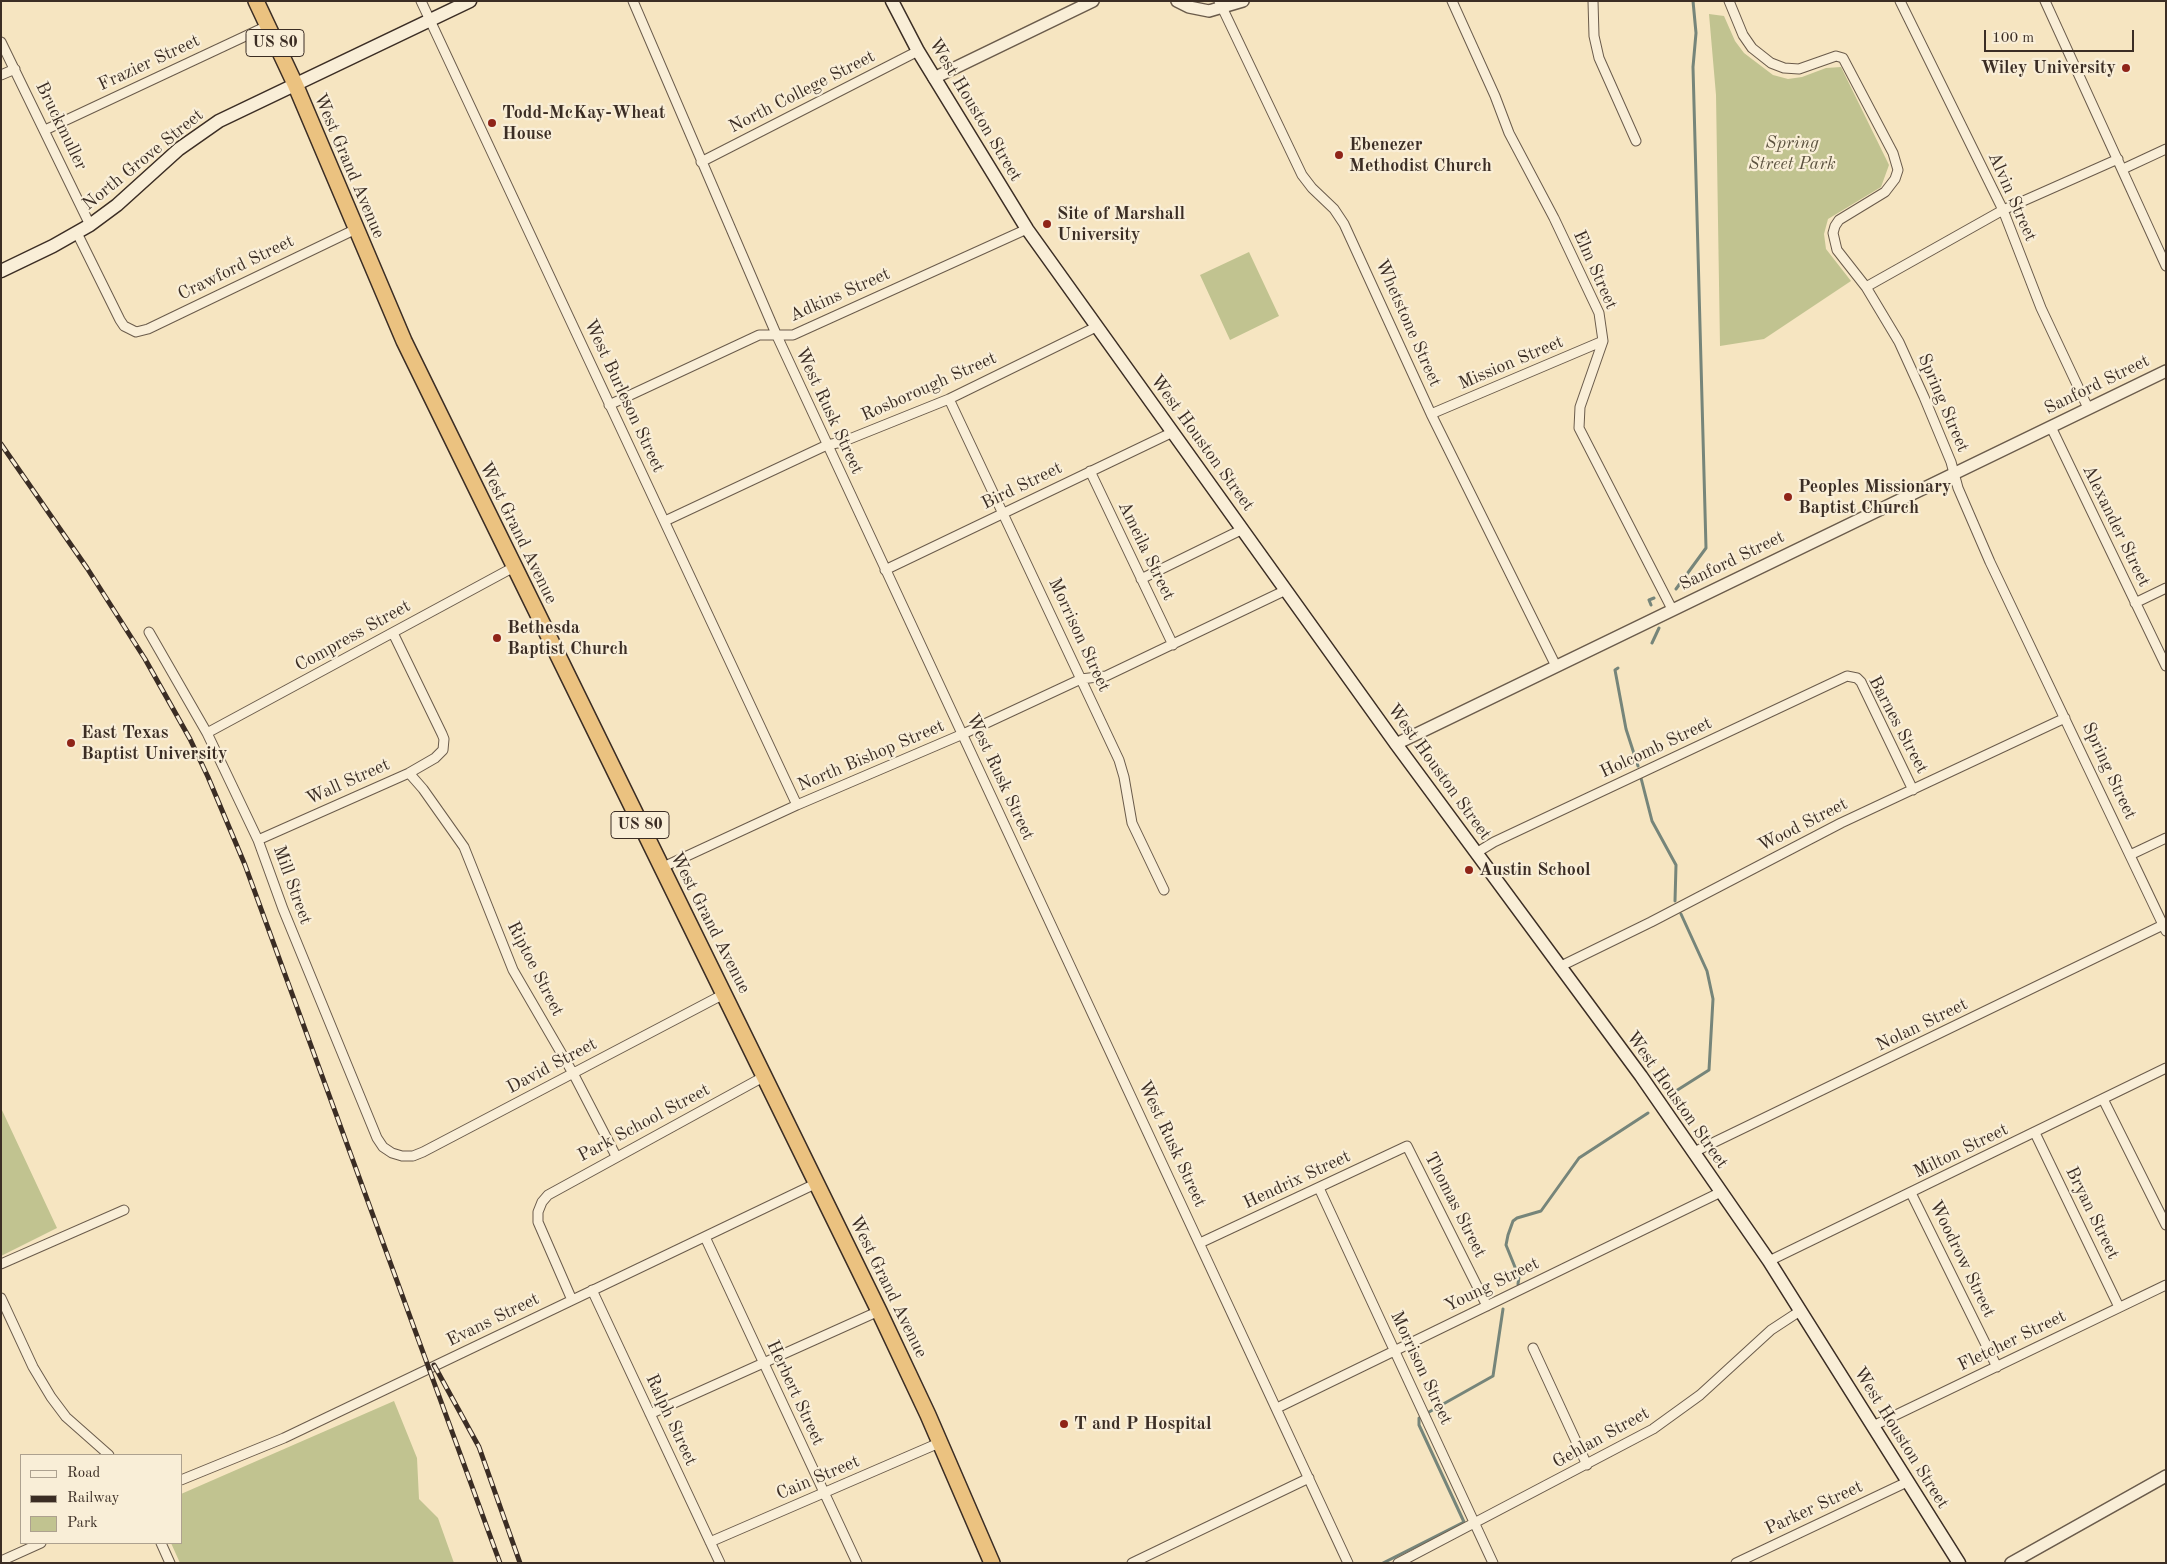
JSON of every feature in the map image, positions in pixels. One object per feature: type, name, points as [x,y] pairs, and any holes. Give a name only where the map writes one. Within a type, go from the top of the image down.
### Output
[{"type":"highway","name":"West Grand Avenue","points":[[256,1],[294,84],[404,341],[880,1311],[992,1563]]},
{"type":"main road","name":"North Grove Street","points":[[1,271],[90,225],[116,205],[190,140],[230,115],[470,1]]},
{"type":"main road","name":"West Houston Street","points":[[892,1],[918,51],[1027,229],[1396,744],[1641,1076],[1769,1261],[1959,1563]]},
{"type":"street","name":"West Burleson Street","points":[[421,1],[797,805]]},
{"type":"street","name":"West Rusk Street","points":[[633,1],[777,336],[1348,1563]]},
{"type":"street","points":[[934,78],[1093,1]]},
{"type":"street","points":[[1177,1],[1202,11],[1220,5],[1244,1]]},
{"type":"street","name":"Elm Street","points":[[1452,1],[1495,96],[1509,133],[1554,218],[1601,320],[1603,341],[1580,407],[1580,428],[1672,609]]},
{"type":"street","points":[[1593,1],[1594,36],[1600,58],[1607,78],[1636,141]]},
{"type":"street","name":"Spring Street","points":[[1729,1],[1743,35],[1752,48],[1771,63],[1784,68],[1800,69],[1836,56],[1842,58],[1893,153],[1898,170],[1890,186],[1885,192],[1839,220],[1834,226],[1834,242],[1837,250],[1866,287],[1899,342],[1924,397],[1958,488],[1990,562],[2066,718],[2164,928]]},
{"type":"street","name":"Alvin Street","points":[[1900,1],[2002,210],[2041,308],[2088,408]]},
{"type":"street","points":[[2045,1],[2166,266]]},
{"type":"street","name":"Whetstone Street","points":[[1220,5],[1302,175],[1312,188],[1334,209],[1344,224],[1431,414],[1556,666]]},
{"type":"street","name":"Frazier Street","points":[[45,130],[267,26]]},
{"type":"street","name":"Bruckmuller","points":[[1,42],[90,225]]},
{"type":"street","name":"North College Street","points":[[701,162],[918,51]]},
{"type":"street","points":[[1,75],[15,69]]},
{"type":"street","points":[[2122,169],[2166,149]]},
{"type":"street","points":[[1866,287],[2002,210],[2118,159]]},
{"type":"street","name":"Crawford Street","points":[[77,233],[120,320],[130,331],[141,332],[356,229]]},
{"type":"street","name":"Adkins Street","points":[[609,404],[759,335],[793,336],[1027,229]]},
{"type":"street","name":"Rosborough Street","points":[[665,521],[827,445],[842,442],[949,398],[1096,327]]},
{"type":"street","name":"Mission Street","points":[[1431,414],[1603,341]]},
{"type":"street","name":"Sanford Street","points":[[1396,744],[2088,408],[2166,372]]},
{"type":"street","name":"Morrison Street","points":[[949,398],[1123,769],[1130,816],[1135,831],[1164,890]]},
{"type":"street","name":"Alexander Street","points":[[2051,426],[2166,666]]},
{"type":"street","name":"Bird Street","points":[[885,570],[1173,432]]},
{"type":"street","name":"Ameila Street","points":[[1090,471],[1173,645]]},
{"type":"street","points":[[1141,579],[1243,528]]},
{"type":"street","name":"Compress Street","points":[[207,732],[514,567]]},
{"type":"street","points":[[2136,603],[2166,588]]},
{"type":"street","name":"North Bishop Street","points":[[661,868],[797,805],[962,734],[1081,679],[1106,676],[1286,590]]},
{"type":"street","name":"Mill Street","points":[[149,632],[207,732],[258,840],[286,918],[377,1138],[383,1147],[392,1153]]},
{"type":"street","name":"Wall Street","points":[[258,840],[409,773],[435,758],[443,750],[442,734],[392,633]]},
{"type":"street","name":"Holcomb Street","points":[[1476,853],[1494,842],[1831,682],[1846,676],[1851,677]]},
{"type":"street","name":"Barnes Street","points":[[1851,677],[1861,682],[1913,790]]},
{"type":"street","name":"Wood Street","points":[[1559,967],[1651,922],[1829,828],[2066,718]]},
{"type":"street","name":"Riptoe Street","points":[[409,773],[464,847],[513,970],[573,1073],[616,1156]]},
{"type":"street","points":[[2130,855],[2166,838]]},
{"type":"street","name":"Nolan Street","points":[[1694,1152],[2164,928]]},
{"type":"street","name":"David Street","points":[[392,1153],[402,1156],[413,1156],[423,1152],[724,994]]},
{"type":"street","name":"Milton Street","points":[[1769,1261],[2166,1068]]},
{"type":"street","name":"Park School Street","points":[[572,1300],[541,1231],[538,1212],[548,1194],[765,1076]]},
{"type":"street","points":[[2103,1099],[2166,1225]]},
{"type":"street","name":"Bryan Street","points":[[2035,1133],[2119,1307]]},
{"type":"street","name":"Hendrix Street","points":[[1200,1243],[1407,1146]]},
{"type":"street","name":"Thomas Street","points":[[1407,1146],[1487,1306]]},
{"type":"street","name":"Evans Street","points":[[182,1480],[284,1438],[817,1183]]},
{"type":"street","name":"Morrison Street","points":[[1319,1188],[1493,1563]]},
{"type":"street","name":"Young Street","points":[[1277,1408],[1721,1192]]},
{"type":"street","name":"Woodrow Street","points":[[1911,1193],[1997,1367]]},
{"type":"street","points":[[1,1264],[124,1210]]},
{"type":"street","name":"Herbert Street","points":[[704,1236],[857,1563]]},
{"type":"street","name":"Fletcher Street","points":[[1873,1426],[2166,1285]]},
{"type":"street","name":"Ralph Street","points":[[592,1290],[720,1563]]},
{"type":"street","points":[[1,1298],[33,1367],[51,1397],[66,1417],[108,1454]]},
{"type":"street","name":"Gehlan Street","points":[[1398,1563],[1645,1434],[1684,1408],[1762,1337],[1800,1310]]},
{"type":"street","points":[[650,1414],[880,1311]]},
{"type":"street","points":[[1533,1348],[1587,1465]]},
{"type":"street","name":"Cain Street","points":[[710,1542],[939,1443]]},
{"type":"street","points":[[2011,1563],[2166,1476]]},
{"type":"street","points":[[1132,1563],[1309,1478]]},
{"type":"street","name":"Parker Street","points":[[1736,1563],[1907,1482]]},
{"type":"street","points":[[1,1561],[39,1544]]},
{"type":"street","points":[[160,1544],[170,1563]]},
{"type":"street","points":[[19,1553],[23,1563]]},
{"type":"green space","name":"Spring Street Park","points":[[1709,14],[1724,16],[1735,41],[1744,53],[1773,75],[1788,79],[1802,77],[1826,68],[1841,67],[1889,165],[1881,187],[1828,219],[1824,234],[1826,249],[1851,281],[1764,339],[1720,346],[1716,95]]},
{"type":"green space","points":[[1249,252],[1279,316],[1230,340],[1200,275]]},
{"type":"green space","points":[[1,1108],[57,1228],[1,1256]]},
{"type":"green space","points":[[394,1401],[417,1458],[419,1499],[438,1518],[454,1563],[180,1563],[171,1544],[182,1544],[182,1494]]},
{"type":"waterway","points":[[1676,589],[1706,548],[1693,67],[1696,33],[1693,1]]},
{"type":"waterway","points":[[1651,605],[1649,600],[1654,598]]},
{"type":"waterway","points":[[1652,643],[1659,628]]},
{"type":"waterway","points":[[1618,668],[1615,670],[1626,729],[1638,766]]},
{"type":"waterway","points":[[1641,778],[1652,821],[1676,865],[1675,901]]},
{"type":"waterway","points":[[1668,1096],[1709,1070],[1713,999],[1707,971],[1681,914]]},
{"type":"waterway","points":[[1518,1284],[1519,1277],[1506,1245],[1513,1221],[1541,1211],[1579,1158],[1648,1113]]},
{"type":"waterway","points":[[1429,1412],[1493,1376],[1503,1309]]},
{"type":"waterway","points":[[1383,1563],[1464,1522],[1419,1425],[1419,1418]]},
{"type":"railway","points":[[1,444],[87,568],[145,659],[190,739],[208,777],[245,865],[500,1563]]},
{"type":"railway","points":[[434,1365],[479,1447],[520,1563]]},
{"type":"place","name":"Wiley University","points":[[2126,68]]},
{"type":"place","name":"Todd-McKay-Wheat House","points":[[492,123]]},
{"type":"place","name":"Ebenezer Methodist Church","points":[[1339,155]]},
{"type":"place","name":"Site of Marshall University","points":[[1047,224]]},
{"type":"place","name":"Peoples Missionary Baptist Church","points":[[1788,497]]},
{"type":"place","name":"Bethesda Baptist Church","points":[[497,638]]},
{"type":"place","name":"East Texas Baptist University","points":[[71,743]]},
{"type":"place","name":"Austin School","points":[[1469,870]]},
{"type":"place","name":"T and P Hospital","points":[[1064,1424]]}]
